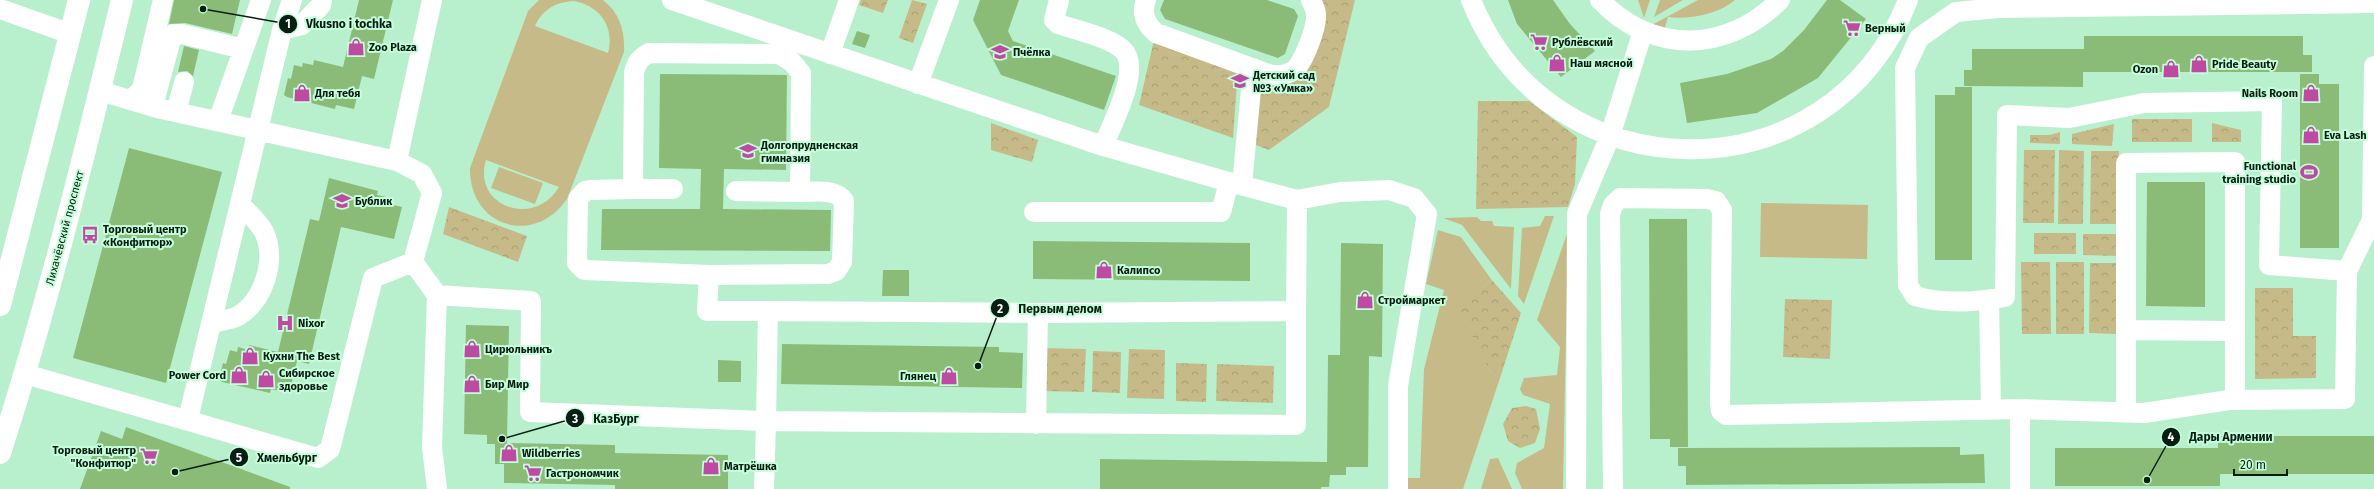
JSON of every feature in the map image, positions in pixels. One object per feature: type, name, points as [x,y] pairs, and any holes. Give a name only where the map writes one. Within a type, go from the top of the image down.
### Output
[{"type":"main road","points":[[0,305],[79,0]]},
{"type":"main road","name":"Лихачёвский проспект","points":[[0,453],[25,374],[65,231],[122,0]]},
{"type":"street","points":[[131,100],[142,89],[163,0]]},
{"type":"street","points":[[218,121],[260,0]]},
{"type":"street","points":[[188,419],[257,130],[282,30],[292,0]]},
{"type":"street","points":[[282,30],[302,25],[321,5],[322,0]]},
{"type":"street","points":[[397,161],[432,0]]},
{"type":"street","points":[[672,0],[1103,146],[1236,184],[1297,200],[1340,192],[1388,190],[1414,198],[1428,214],[1398,386],[1398,489]]},
{"type":"street","points":[[830,54],[849,0]]},
{"type":"street","points":[[918,84],[949,0]]},
{"type":"street","points":[[1059,0],[1054,20],[1058,24],[1112,43],[1122,48],[1130,59],[1130,73],[1126,86],[1103,146]]},
{"type":"street","points":[[1146,0],[1144,15],[1150,28],[1156,33],[1253,68],[1281,75],[1292,72],[1301,64],[1316,22],[1316,13],[1311,0]]},
{"type":"street","points":[[1471,0],[1489,37],[1521,78],[1561,112],[1610,136],[1658,148],[1711,149],[1743,144],[1786,130],[1809,118],[1850,88],[1883,49],[1906,5]]},
{"type":"street","points":[[1600,0],[1611,11],[1643,31],[1680,40],[1719,37],[1754,22],[1780,0]]},
{"type":"street","points":[[2347,271],[2270,265],[2272,101],[2144,103],[2070,118],[2007,115],[2005,297],[1989,300],[1927,300],[1915,296],[1908,285],[1906,68],[1919,38],[1956,12],[1998,8],[2374,3]]},
{"type":"street","points":[[0,9],[71,34]]},
{"type":"street","points":[[1576,489],[1577,214],[1610,136],[1643,31]]},
{"type":"street","points":[[153,106],[170,43],[174,34],[182,34],[243,49]]},
{"type":"street","points":[[764,54],[771,34]]},
{"type":"street","points":[[633,190],[634,73],[638,61],[648,53],[779,54],[785,57],[801,73],[800,192]]},
{"type":"street","points":[[1613,489],[1610,214],[1613,205],[1620,198],[1707,199],[1716,201],[1722,210],[1720,404],[1721,412],[1726,415],[2020,409],[2144,413],[2235,400],[2345,399],[2347,271],[2373,220],[2374,66]]},
{"type":"street","points":[[1034,212],[1221,212],[1236,184],[1253,68]]},
{"type":"street","points":[[176,112],[184,82]]},
{"type":"street","points":[[100,91],[176,112],[397,161],[422,174],[432,193],[413,262]]},
{"type":"street","points":[[2126,412],[2126,162],[2235,162],[2235,400]]},
{"type":"street","points":[[673,189],[585,191],[578,199],[578,263],[580,267],[589,272],[709,275],[828,274],[836,271],[842,262],[844,201],[841,196],[831,192],[736,191]]},
{"type":"street","points":[[437,295],[531,302],[530,412],[766,421],[1296,425],[1297,200]]},
{"type":"street","points":[[211,323],[238,316],[254,303],[264,284],[270,244],[263,230],[240,204]]},
{"type":"street","points":[[413,262],[437,295],[432,447],[437,489]]},
{"type":"street","points":[[25,374],[188,419],[318,458],[330,449],[373,278],[413,262]]},
{"type":"street","points":[[709,275],[707,311],[1038,313],[1296,311]]},
{"type":"street","points":[[1989,300],[1991,410]]},
{"type":"street","points":[[764,489],[768,311]]},
{"type":"street","points":[[1036,424],[1038,313]]},
{"type":"street","points":[[2126,330],[2235,331]]},
{"type":"street","points":[[2020,409],[2020,489]]},
{"type":"green space","points":[[539,0],[603,0],[614,11],[620,23],[624,37],[624,52],[567,199],[553,214],[538,223],[522,226],[506,224],[492,216],[480,204],[473,188],[470,168],[528,11]],"holes":[[[574,1],[591,8],[603,19],[607,26],[609,35],[610,44],[608,53],[535,26],[546,11],[561,3]],[[486,160],[559,187],[548,200],[535,207],[521,209],[508,206],[496,200],[488,190],[484,176]]]},
{"type":"green space","points":[[861,0],[888,0],[883,13],[859,5]]},
{"type":"green space","points":[[912,0],[927,4],[913,43],[899,38]]},
{"type":"green space","points":[[1317,0],[1355,0],[1329,107],[1269,150],[1253,144],[1261,83],[1288,79]]},
{"type":"green space","points":[[1638,0],[1650,0],[1644,18]]},
{"type":"green space","points":[[1660,0],[1683,0],[1654,17]]},
{"type":"green space","points":[[1698,0],[1735,0],[1721,9],[1703,15],[1685,18],[1668,17],[1664,31],[1650,26]]},
{"type":"green space","points":[[1154,40],[1238,69],[1233,138],[1139,105]]},
{"type":"green space","points":[[1478,101],[1529,101],[1577,137],[1575,184],[1568,207],[1476,209]]},
{"type":"green space","points":[[2132,119],[2192,119],[2192,142],[2132,142]]},
{"type":"green space","points":[[991,123],[1038,140],[1032,162],[991,150]]},
{"type":"green space","points":[[2212,123],[2241,130],[2241,142],[2212,142]]},
{"type":"green space","points":[[2114,124],[2112,146],[2072,144],[2072,134]]},
{"type":"green space","points":[[2060,132],[2060,144],[2030,143],[2030,135],[2050,135]]},
{"type":"green space","points":[[2024,150],[2055,150],[2054,223],[2023,223]]},
{"type":"green space","points":[[2059,150],[2084,151],[2083,224],[2058,224]]},
{"type":"green space","points":[[2091,151],[2119,151],[2118,224],[2090,224]]},
{"type":"green space","points":[[499,167],[543,183],[535,204],[491,188]]},
{"type":"green space","points":[[1761,203],[1868,205],[1867,259],[1760,257]]},
{"type":"green space","points":[[449,207],[527,236],[518,262],[443,234]]},
{"type":"green space","points":[[1545,216],[1554,216],[1524,304],[1518,296],[1522,228],[1540,226]]},
{"type":"green space","points":[[1477,217],[1481,221],[1492,221],[1494,226],[1514,227],[1511,289],[1462,225],[1443,218]]},
{"type":"green space","points":[[1438,230],[1461,237],[1491,279],[1461,310],[1490,372],[1502,372],[1463,489],[1407,489],[1405,478],[1420,478],[1424,369],[1444,290],[1426,284]]},
{"type":"green space","points":[[1568,231],[1563,489],[1522,489],[1515,473],[1517,463],[1544,448],[1550,404],[1523,395],[1520,389],[1524,378],[1557,375],[1560,347],[1537,320]]},
{"type":"green space","points":[[2034,233],[2076,233],[2076,254],[2034,254]]},
{"type":"green space","points":[[2083,234],[2119,234],[2119,256],[2083,255]]},
{"type":"green space","points":[[2021,262],[2050,262],[2051,334],[2022,334]]},
{"type":"green space","points":[[2056,262],[2084,262],[2084,334],[2056,334]]},
{"type":"green space","points":[[2090,263],[2117,263],[2116,334],[2089,333]]},
{"type":"green space","points":[[1491,279],[1521,313],[1502,372],[1490,372],[1460,310]]},
{"type":"green space","points":[[2255,288],[2293,288],[2293,336],[2316,336],[2316,378],[2255,379]]},
{"type":"green space","points":[[1785,299],[1832,300],[1830,359],[1783,357]]},
{"type":"green space","points":[[1042,348],[1086,349],[1084,392],[1041,391]]},
{"type":"green space","points":[[1129,349],[1165,350],[1164,399],[1127,398]]},
{"type":"green space","points":[[1093,351],[1121,352],[1120,393],[1092,392]]},
{"type":"green space","points":[[1176,363],[1207,364],[1206,402],[1176,401]]},
{"type":"green space","points":[[1217,364],[1274,366],[1273,403],[1216,401]]},
{"type":"green space","points":[[1526,406],[1536,409],[1540,429],[1535,443],[1520,448],[1508,441],[1503,424],[1512,408]]},
{"type":"green space","points":[[1498,458],[1512,489],[1481,489],[1490,459]]},
{"type":"building","points":[[174,0],[240,0],[232,34],[185,23],[169,24]]},
{"type":"building","points":[[359,0],[393,0],[374,79],[362,76],[354,109],[336,105],[335,109],[284,95],[288,78],[291,79],[294,65],[302,67],[303,63],[313,65],[314,60],[343,67]]},
{"type":"building","points":[[980,0],[1019,0],[1008,31],[1013,41],[1116,76],[1104,110],[1001,75],[973,20]]},
{"type":"building","points":[[1164,0],[1267,0],[1294,9],[1298,16],[1285,54],[1278,58],[1165,19],[1160,10]]},
{"type":"building","points":[[1508,0],[1553,0],[1570,24],[1595,51],[1561,77],[1517,24]]},
{"type":"building","points":[[1827,0],[1840,0],[1866,19],[1818,78],[1757,113],[1687,123],[1680,83],[1727,74],[1771,59],[1783,51],[1804,30]]},
{"type":"building","points":[[857,31],[870,35],[865,48],[852,44]]},
{"type":"building","points":[[2084,36],[2303,36],[2303,55],[2312,55],[2312,72],[2083,72],[2083,87],[1964,86],[1964,70],[1972,70],[1972,49],[2084,49]]},
{"type":"building","points":[[184,46],[199,50],[193,76],[187,71],[178,72]]},
{"type":"building","points":[[660,74],[787,75],[786,170],[724,169],[723,209],[831,210],[830,251],[601,250],[602,209],[700,209],[701,169],[659,168]]},
{"type":"building","points":[[2300,74],[2319,74],[2319,84],[2339,84],[2339,248],[2300,248]]},
{"type":"building","points":[[1955,87],[1972,87],[1972,260],[1935,260],[1935,95],[1955,95]]},
{"type":"building","points":[[129,148],[222,172],[166,383],[73,358]]},
{"type":"building","points":[[329,178],[378,191],[377,195],[386,197],[385,203],[402,207],[394,239],[341,227],[309,364],[297,361],[289,393],[271,389],[270,393],[222,382],[219,379],[223,363],[226,364],[230,350],[237,352],[238,347],[248,350],[249,345],[278,352],[310,219],[319,221]]},
{"type":"building","points":[[2147,182],[2205,182],[2205,307],[2146,306]]},
{"type":"building","points":[[1649,219],[1687,219],[1688,447],[1670,447],[1670,439],[1650,439]]},
{"type":"building","points":[[1033,241],[1250,243],[1250,281],[1033,279]]},
{"type":"building","points":[[1341,243],[1383,244],[1382,357],[1369,356],[1368,467],[1346,467],[1346,475],[1330,475],[1329,487],[1321,487],[1321,489],[1100,489],[1100,459],[1327,462],[1328,355],[1340,355]]},
{"type":"building","points":[[883,270],[909,270],[909,296],[882,296]]},
{"type":"building","points":[[466,325],[509,326],[507,443],[615,445],[615,453],[728,455],[728,489],[615,489],[615,485],[504,483],[504,464],[495,464],[495,444],[487,444],[487,435],[464,434]]},
{"type":"building","points":[[782,344],[999,347],[999,352],[1023,353],[1022,388],[781,384]]},
{"type":"building","points":[[718,360],[741,361],[741,382],[718,382]]},
{"type":"building","name":"Торговый центр \"Конфитюр\"","points":[[126,427],[290,487],[290,489],[80,489],[101,431],[122,439]]},
{"type":"building","points":[[2218,436],[2374,436],[2374,474],[2220,474],[2220,486],[2055,486],[2055,448],[2218,448]]},
{"type":"building","points":[[1960,447],[1960,455],[1984,454],[1985,483],[1686,485],[1686,466],[1678,466],[1678,448]]},
{"type":"place","name":"Vkusno i tochka","points":[[203,9]]},
{"type":"place","name":"Верный","points":[[1852,28]]},
{"type":"place","name":"Рублёвский","points":[[1539,42]]},
{"type":"place","name":"Zoo Plaza","points":[[356,47]]},
{"type":"place","name":"Пчёлка","points":[[1000,52]]},
{"type":"place","name":"Наш мясной","points":[[1557,63]]},
{"type":"place","name":"Pride Beauty","points":[[2199,64]]},
{"type":"place","name":"Ozon","points":[[2171,69]]},
{"type":"place","name":"Детский сад №3 «Умка»","points":[[1240,81]]},
{"type":"place","name":"Для тебя","points":[[302,93]]},
{"type":"place","name":"Nails Room","points":[[2311,93]]},
{"type":"place","name":"Eva Lash","points":[[2311,135]]},
{"type":"place","name":"Долгопрудненская гимназия","points":[[748,151]]},
{"type":"place","name":"Functional training studio","points":[[2309,172]]},
{"type":"place","name":"Бублик","points":[[342,201]]},
{"type":"place","name":"Торговый центр «Конфитюр»","points":[[90,235]]},
{"type":"place","name":"Калипсо","points":[[1104,270]]},
{"type":"place","name":"Строймаркет","points":[[1365,300]]},
{"type":"place","name":"Nixor","points":[[285,323]]},
{"type":"place","name":"Цирюльникъ","points":[[472,349]]},
{"type":"place","name":"Кухни The Best","points":[[250,356]]},
{"type":"place","name":"Первым делом","points":[[978,366]]},
{"type":"place","name":"Power Cord","points":[[239,375]]},
{"type":"place","name":"Глянец","points":[[949,376]]},
{"type":"place","name":"Сибирское здоровье","points":[[266,379]]},
{"type":"place","name":"Бир Мир","points":[[472,384]]},
{"type":"place","name":"КазБург","points":[[502,439]]},
{"type":"place","name":"Wildberries","points":[[509,453]]},
{"type":"place","name":"Торговый центр \"Конфитюр\"","points":[[149,456]]},
{"type":"place","name":"Матрёшка","points":[[711,466]]},
{"type":"place","name":"Хмельбург","points":[[175,472]]},
{"type":"place","name":"Гастрономчик","points":[[533,473]]},
{"type":"place","name":"Дары Армении","points":[[2147,480]]}]
